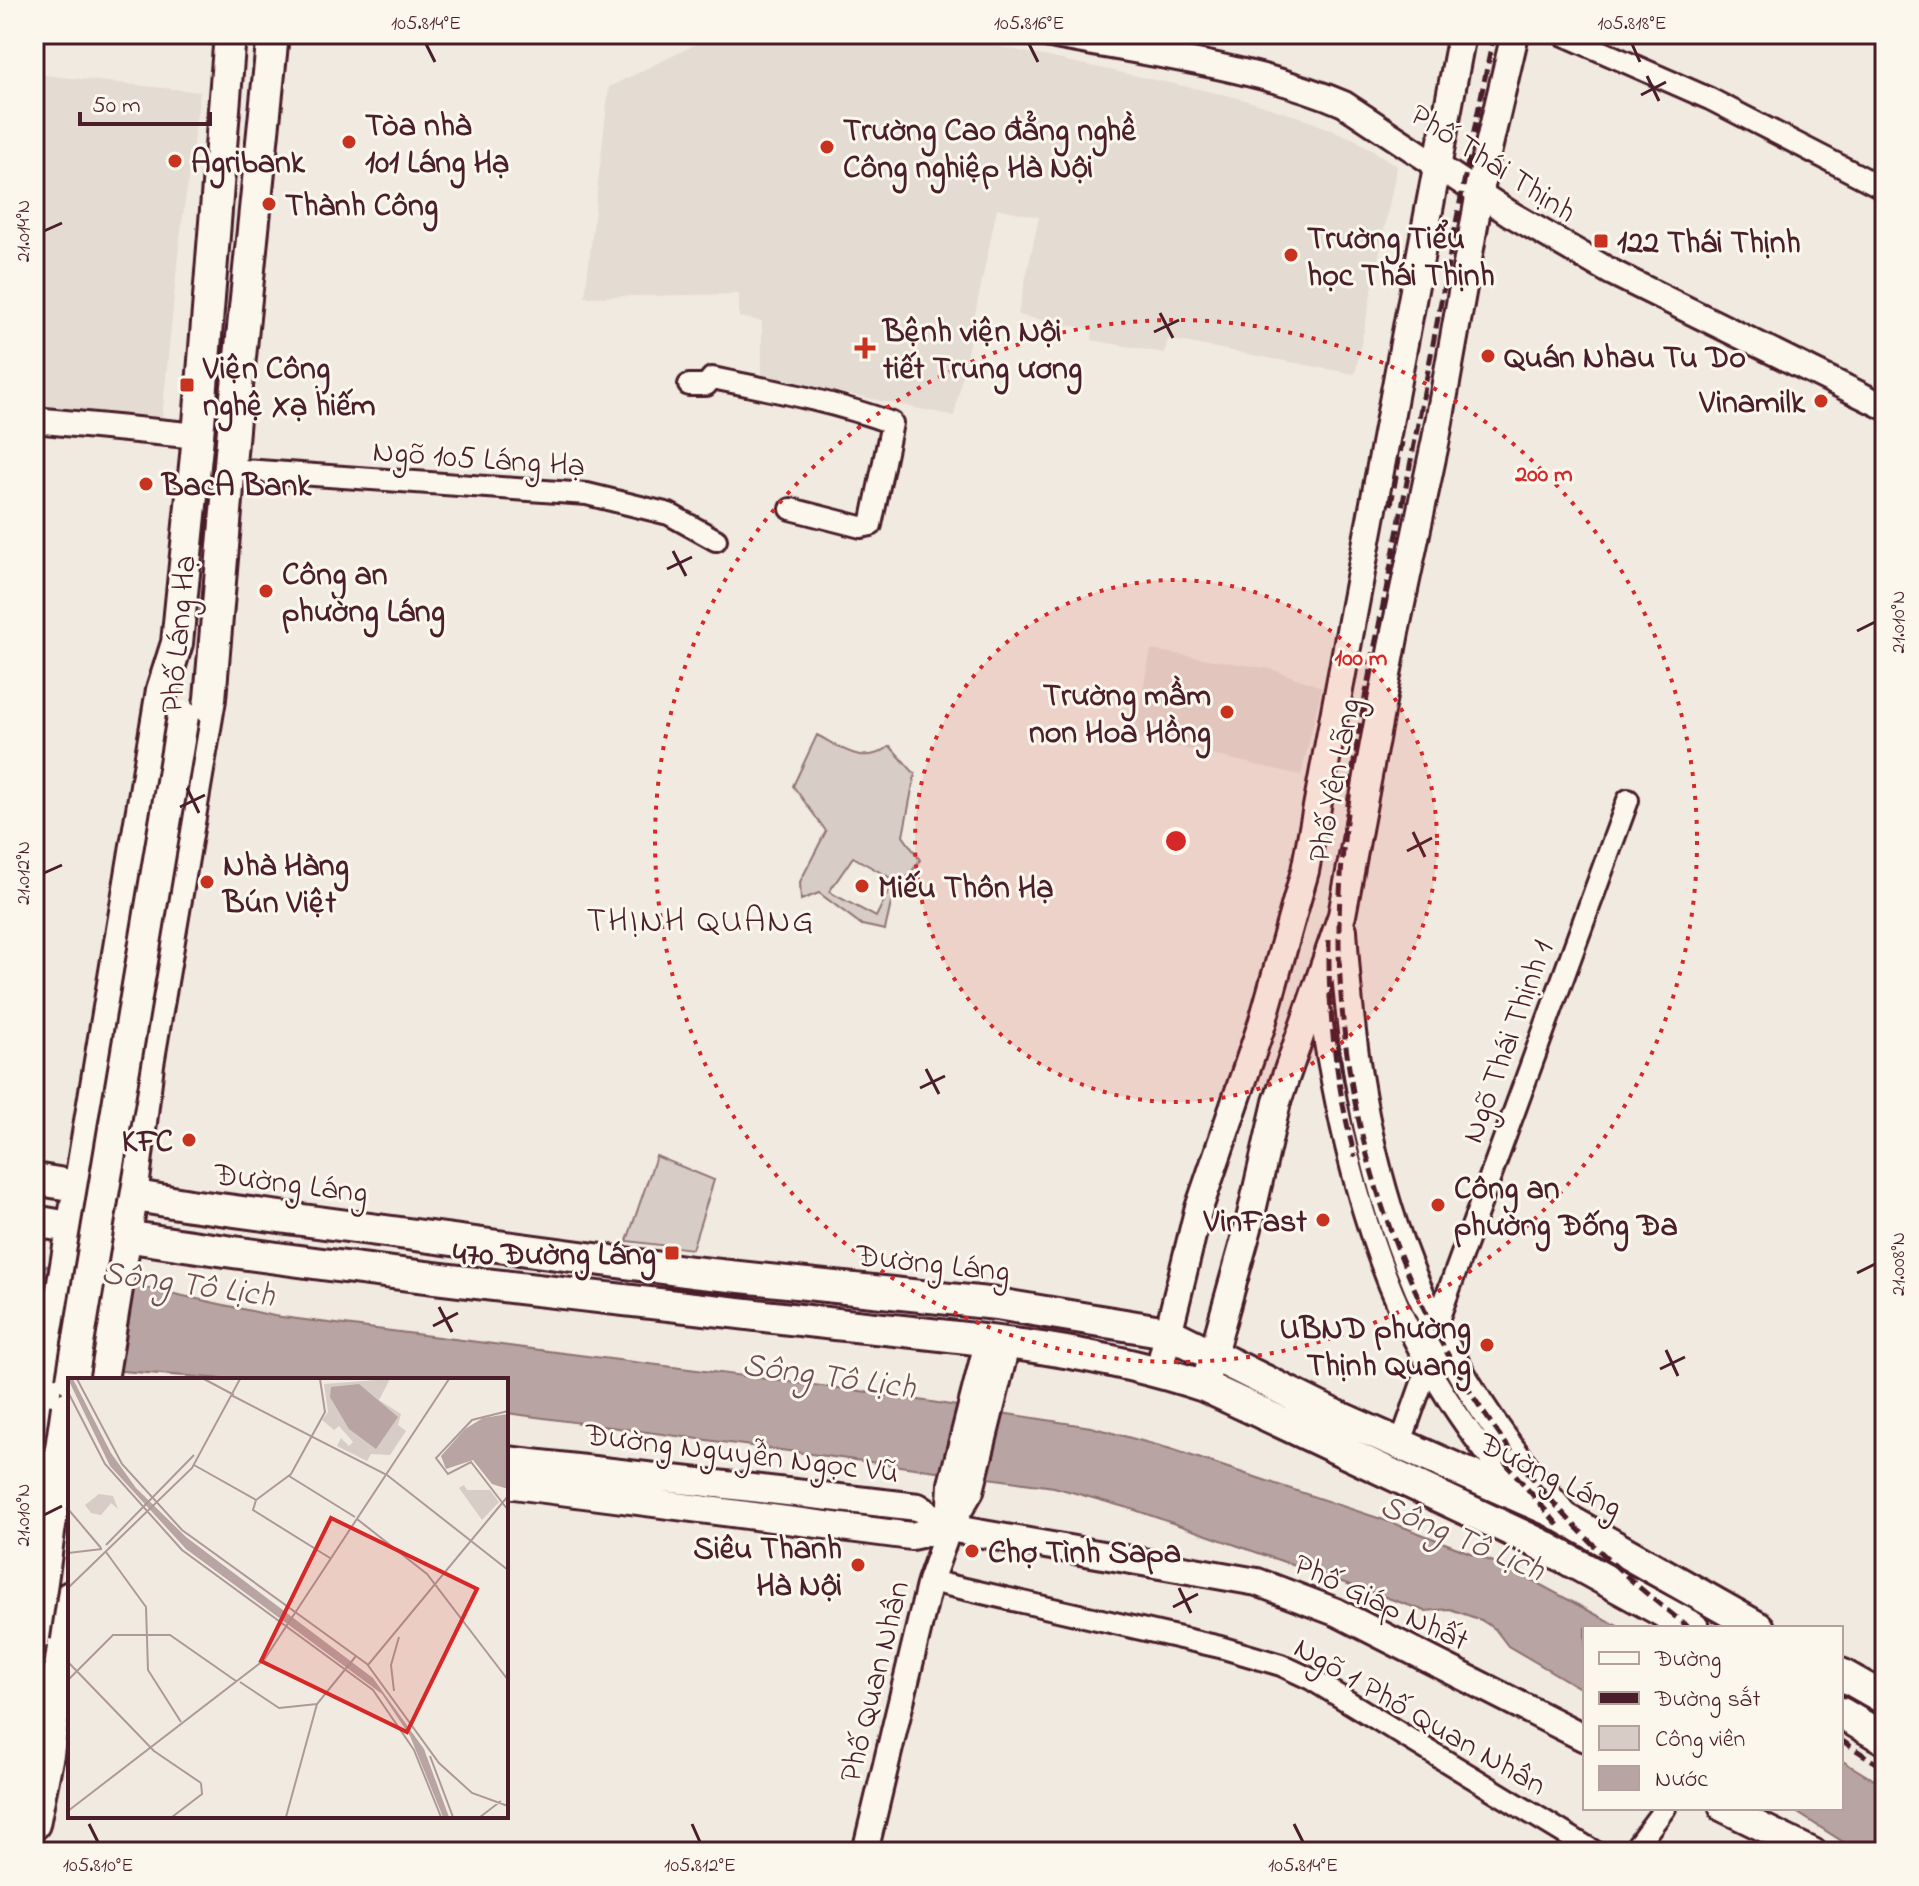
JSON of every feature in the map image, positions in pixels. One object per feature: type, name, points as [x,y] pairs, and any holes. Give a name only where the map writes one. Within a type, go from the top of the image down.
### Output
[{"type":"main road","name":"Phố Láng Hạ","points":[[62,1385],[65,1266],[77,1187],[103,1054],[162,690],[177,643],[198,436],[230,34]]},
{"type":"main road","name":"Phố Láng Hạ","points":[[102,1378],[132,1197],[148,1064],[210,699],[229,469],[273,34]]},
{"type":"main road","name":"Phố Yên Lãng","points":[[1159,1371],[1198,1211],[1295,919],[1462,34]]},
{"type":"main road","name":"Phố Yên Lãng","points":[[1204,1386],[1277,1102],[1342,915],[1479,194],[1515,34]]},
{"type":"main road","points":[[216,193],[256,197]]},
{"type":"main road","points":[[177,643],[183,716]]},
{"type":"main road","points":[[34,1637],[62,1385],[183,716],[213,645]]},
{"type":"main road","points":[[1335,711],[1380,720]]},
{"type":"main road","points":[[1342,915],[1348,1015],[1367,1134],[1382,1195],[1435,1328],[1465,1383],[1515,1457],[1530,1493]]},
{"type":"main road","points":[[103,1054],[148,1064]]},
{"type":"main road","name":"Đường Láng","points":[[34,1179],[132,1197],[775,1281],[997,1304],[1167,1332],[1330,1413],[1530,1493],[1568,1519],[1755,1626]]},
{"type":"main road","points":[[34,1221],[126,1238],[431,1278],[770,1317],[995,1355],[1159,1371],[1204,1386],[1538,1543],[1689,1626]]},
{"type":"main road","points":[[770,1317],[775,1281]]},
{"type":"main road","points":[[34,1457],[37,1414],[62,1385]]},
{"type":"main road","points":[[37,1414],[68,1418]]},
{"type":"main road","name":"Đường Nguyễn Ngọc Vũ","points":[[508,1460],[918,1507],[949,1528]]},
{"type":"main road","name":"Đường Nguyễn Ngọc Vũ","points":[[508,1484],[911,1536],[949,1528]]},
{"type":"main road","name":"Phố Giáp Nhất","points":[[949,1528],[1257,1582],[1336,1612],[1583,1737]]},
{"type":"main road","points":[[34,1532],[68,1537]]},
{"type":"main road","points":[[34,1824],[48,1754],[68,1611]]},
{"type":"main road","points":[[1843,1675],[1885,1699]]},
{"type":"main road","points":[[1843,1714],[1885,1739]]},
{"type":"main road","points":[[1727,1810],[1813,1852]]},
{"type":"street","name":"Phố Thái Thịnh","points":[[1046,34],[1317,92],[1344,104],[1479,194],[1683,310],[1885,407]]},
{"type":"street","points":[[1562,34],[1685,87],[1885,189]]},
{"type":"street","points":[[689,385],[706,385],[712,378],[761,387],[892,423],[871,525],[861,527],[791,509]]},
{"type":"street","points":[[34,420],[198,436]]},
{"type":"street","name":"Ngõ 105 Láng Hạ","points":[[229,469],[587,494],[669,514],[716,540]]},
{"type":"street","name":"Ngõ Thái Thịnh 1","points":[[1401,1442],[1428,1366],[1435,1328],[1628,800]]},
{"type":"street","points":[[1317,994],[1349,1167],[1381,1260],[1428,1366],[1474,1437],[1530,1493]]},
{"type":"street","name":"Phố Quan Nhân","points":[[865,1852],[930,1581],[961,1488],[995,1355]]},
{"type":"street","name":"Ngõ 1 Phố Quan Nhân","points":[[930,1581],[1211,1645],[1281,1665],[1311,1679],[1595,1852]]},
{"type":"street","points":[[1632,1852],[1664,1810]]},
{"type":"shaded area","points":[[717,34],[941,34],[1235,97],[1302,118],[1354,139],[1397,166],[1355,374],[1168,339],[1164,353],[1092,340],[1093,330],[1018,315],[1039,217],[997,208],[954,416],[762,376],[762,321],[739,317],[739,294],[585,297],[609,87]]},
{"type":"shaded area","points":[[34,74],[200,92],[179,245],[162,418],[34,407]]},
{"type":"shaded area","name":"Trường mầm non Hoa Hồng","points":[[1151,650],[1271,669],[1322,687],[1301,775],[1133,737]]},
{"type":"green space","points":[[817,735],[844,750],[862,755],[871,755],[890,746],[915,774],[903,836],[920,860],[892,899],[885,930],[862,925],[819,893],[801,900],[800,882],[826,831],[793,786]],"holes":[[[853,857],[894,880],[876,917],[829,892]]]},
{"type":"green space","points":[[656,1156],[714,1180],[692,1249],[627,1241]]},
{"type":"water","points":[[34,1263],[274,1316],[868,1392],[1091,1427],[1171,1449],[1393,1523],[1509,1568],[1617,1626],[1583,1626],[1583,1690],[1508,1646],[1495,1629],[1481,1620],[1450,1609],[1425,1611],[1135,1510],[1054,1487],[508,1413],[508,1378],[211,1378],[34,1364]]},
{"type":"water","points":[[1843,1761],[1885,1787],[1885,1852],[1859,1852],[1793,1810],[1843,1810]]},
{"type":"railway","points":[[1494,34],[1350,786],[1341,876],[1340,987],[1353,1094],[1380,1198],[1418,1297],[1469,1390],[1532,1477],[1606,1557],[1688,1626]]},
{"type":"railway","points":[[1391,505],[1402,442]]},
{"type":"railway","points":[[1329,940],[1334,1049],[1355,1157]]},
{"type":"railway","points":[[1504,1461],[1558,1525]]},
{"type":"railway","points":[[1843,1741],[1885,1769]]},
{"type":"place","name":"Tòa nhà 101 Láng Hạ","points":[[349,142]]},
{"type":"place","name":"Trường Cao đẳng nghề Công nghiệp Hà Nội","points":[[827,147]]},
{"type":"place","name":"Agribank","points":[[175,161]]},
{"type":"place","name":"Thành Công","points":[[269,204]]},
{"type":"place","name":"122 Thái Thịnh","points":[[1601,241]]},
{"type":"place","name":"Trường Tiểu học Thái Thịnh","points":[[1291,255]]},
{"type":"place","name":"Bệnh viện Nội tiết Trung ương","points":[[865,348]]},
{"type":"place","name":"Quán Nhau Tu Do","points":[[1488,356]]},
{"type":"place","name":"Viện Công nghệ Xạ hiếm","points":[[187,385]]},
{"type":"place","name":"Vinamilk","points":[[1821,401]]},
{"type":"place","name":"BacA Bank","points":[[146,484]]},
{"type":"place","name":"Công an phường Láng","points":[[266,591]]},
{"type":"place","name":"Trường mầm non Hoa Hồng","points":[[1227,712]]},
{"type":"place","name":"Nhà Hàng Bún Việt","points":[[207,882]]},
{"type":"place","name":"Miếu Thôn Hạ","points":[[862,886]]},
{"type":"place","name":"KFC","points":[[189,1140]]},
{"type":"place","name":"Công an phường Đống Đa","points":[[1438,1205]]},
{"type":"place","name":"VinFast","points":[[1323,1220]]},
{"type":"place","name":"470 Đường Láng","points":[[672,1253]]},
{"type":"place","name":"UBND phường Thịnh Quang","points":[[1487,1345]]},
{"type":"place","name":"Chợ Tình Sapa","points":[[972,1551]]},
{"type":"place","name":"Siêu Thanh Hà Nội","points":[[858,1565]]},
{"type":"district","name":"THỊNH QUANG","points":[[701,919]]},
{"type":"water label","name":"Sông Tô Lịch","points":[[188,1282]]},
{"type":"water label","name":"Sông Tô Lịch","points":[[829,1374]]},
{"type":"water label","name":"Sông Tô Lịch","points":[[1463,1536]]}]
